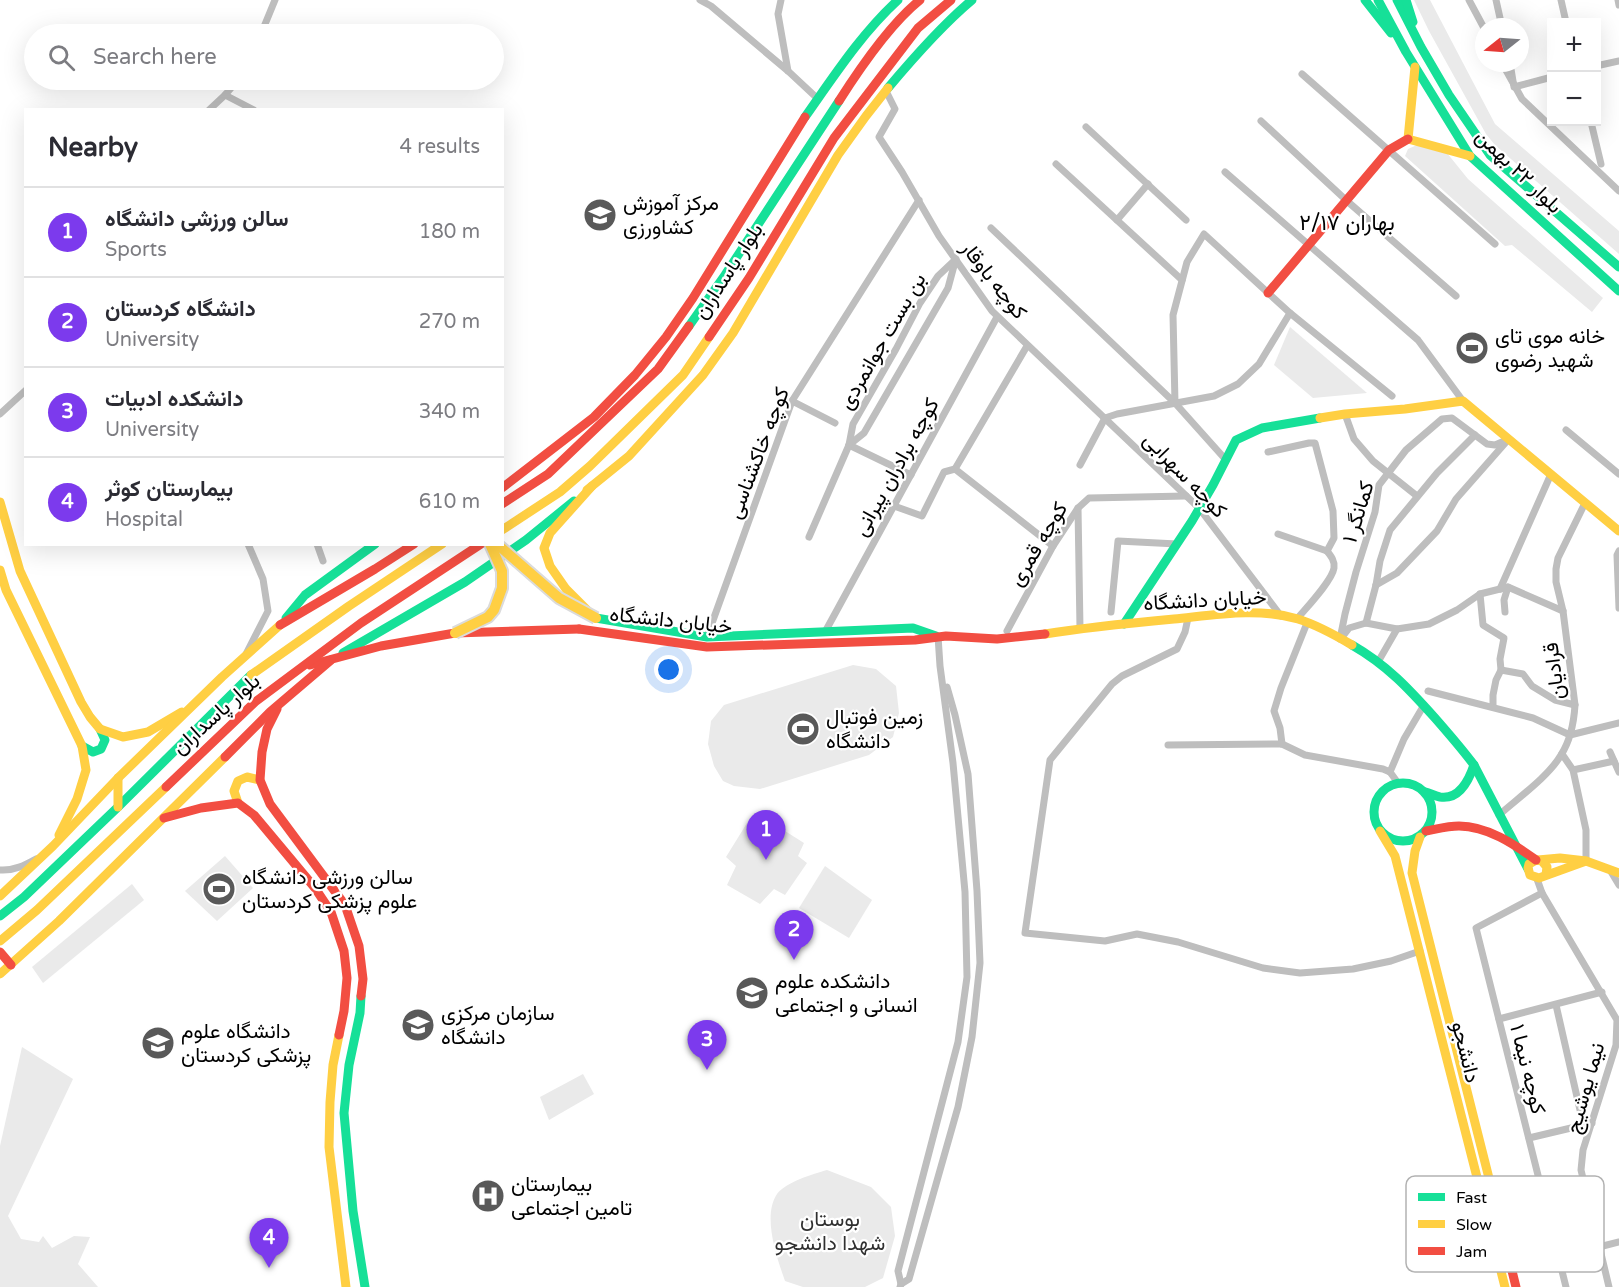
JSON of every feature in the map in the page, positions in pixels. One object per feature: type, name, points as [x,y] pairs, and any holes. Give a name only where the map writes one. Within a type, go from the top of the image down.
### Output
[{"type":"main road","points":[[881,42],[899,0]]},
{"type":"main road","points":[[504,486],[594,417],[635,375],[666,337],[693,298],[796,131],[849,54],[885,12],[899,0]]},
{"type":"main road","name":"بلوار پاسداران","points":[[504,503],[548,474],[658,369],[725,275],[845,91],[905,12],[920,0]]},
{"type":"main road","name":"بلوار پاسداران","points":[[504,529],[560,492],[590,466],[683,375],[749,278],[834,138],[918,28],[951,0]]},
{"type":"main road","points":[[0,974],[59,921],[226,754],[281,702],[333,658],[465,582],[526,540],[628,456],[703,375],[733,333],[838,155],[886,91],[952,17],[972,0]]},
{"type":"main road","points":[[1365,0],[1406,52]]},
{"type":"main road","name":"بلوار ۲۲ بهمن","points":[[1378,0],[1406,52],[1470,156],[1619,291]]},
{"type":"main road","name":"بلوار ۲۲ بهمن","points":[[1397,0],[1421,47],[1461,113],[1490,155],[1619,267]]},
{"type":"main road","points":[[1406,0],[1421,47]]},
{"type":"main road","points":[[1408,139],[1415,67]]},
{"type":"main road","points":[[1268,293],[1389,150],[1408,139],[1470,156]]},
{"type":"main road","points":[[1124,624],[1214,485],[1236,440],[1262,428],[1345,414],[1463,401],[1619,531]]},
{"type":"main road","points":[[560,443],[570,453]]},
{"type":"main road","points":[[592,486],[550,532],[544,548],[550,566],[566,589],[596,618]]},
{"type":"main road","points":[[0,502],[24,581],[81,702],[104,734],[104,746],[99,751],[93,753],[86,751],[82,746],[6,590],[0,570]]},
{"type":"main road","points":[[0,896],[222,677],[280,625],[305,595],[372,546]]},
{"type":"main road","points":[[280,625],[411,546]]},
{"type":"main road","name":"بلوار پاسداران","points":[[0,916],[24,897],[118,807],[246,679],[439,546]]},
{"type":"main road","name":"بلوار پاسداران","points":[[0,941],[37,910],[255,702],[361,623],[478,546]]},
{"type":"main road","points":[[301,667],[381,646],[455,633],[488,617],[494,610],[502,588],[502,571],[491,546]]},
{"type":"main road","name":"خیابان دانشگاه","points":[[499,546],[559,598],[596,618],[707,637],[913,628],[938,636]]},
{"type":"main road","name":"خیابان دانشگاه","points":[[455,633],[579,629],[706,647],[915,640],[938,636],[997,639],[1080,628],[1230,614],[1262,613],[1281,616],[1327,631],[1378,662],[1406,685],[1474,765],[1528,869]]},
{"type":"main road","points":[[281,702],[267,729],[262,752],[260,780],[270,804],[345,905],[359,946],[363,979],[360,1013],[349,1065],[344,1113],[353,1211],[365,1287]]},
{"type":"main road","points":[[100,729],[123,737],[148,732],[194,705]]},
{"type":"main road","points":[[53,846],[77,799],[86,770],[82,746]]},
{"type":"main road","points":[[1474,765],[1470,779],[1463,789],[1453,795],[1439,797],[1408,783],[1389,786],[1376,801],[1375,822],[1387,837],[1403,842],[1445,827],[1467,827],[1515,844]]},
{"type":"main road","points":[[260,780],[250,776],[240,779],[234,794],[238,803],[254,814],[315,888],[331,912],[344,951],[347,978],[344,1011],[333,1065],[329,1147],[346,1287]]},
{"type":"main road","points":[[118,778],[118,807]]},
{"type":"main road","points":[[1423,834],[1431,823],[1433,815],[1429,798],[1424,791]]},
{"type":"main road","points":[[161,819],[201,808],[238,803]]},
{"type":"main road","name":"دانشجو","points":[[1380,831],[1395,856],[1477,1176]]},
{"type":"main road","name":"دانشجو","points":[[1423,834],[1415,851],[1412,873],[1488,1176]]},
{"type":"main road","name":"خیابان دانشگاه","points":[[1515,844],[1537,860]]},
{"type":"main road","points":[[1586,861],[1542,877],[1532,878],[1528,869],[1529,864],[1537,860],[1560,858],[1586,861],[1614,871]]},
{"type":"main road","points":[[1537,860],[1543,861],[1546,865],[1547,870],[1542,877]]},
{"type":"main road","points":[[0,952],[11,965]]},
{"type":"main road","name":"دانشجو","points":[[1501,1272],[1505,1287]]},
{"type":"main road","name":"دانشجو","points":[[1512,1272],[1516,1287]]},
{"type":"street","points":[[265,24],[274,0]]},
{"type":"street","points":[[700,0],[712,3],[818,99]]},
{"type":"street","points":[[781,0],[778,14],[788,71]]},
{"type":"street","points":[[778,14],[788,0]]},
{"type":"street","points":[[1469,0],[1479,18]]},
{"type":"street","points":[[1496,0],[1500,18]]},
{"type":"street","points":[[1561,0],[1565,18]]},
{"type":"street","points":[[1618,0],[1619,5]]},
{"type":"street","points":[[1601,65],[1619,61]]},
{"type":"street","points":[[1506,72],[1521,99],[1619,191]]},
{"type":"street","points":[[1511,72],[1514,87]]},
{"type":"street","points":[[1302,74],[1495,244]]},
{"type":"street","points":[[1514,87],[1547,79]]},
{"type":"street","points":[[211,108],[230,90]]},
{"type":"street","name":"کوچه باوقار","points":[[886,91],[895,109],[879,137],[939,236],[997,317],[1105,418]]},
{"type":"street","points":[[225,96],[250,108]]},
{"type":"street","points":[[218,102],[222,108]]},
{"type":"street","points":[[1261,121],[1347,201],[1456,296]]},
{"type":"street","points":[[1592,126],[1601,164]]},
{"type":"street","points":[[1086,127],[1186,220]]},
{"type":"street","points":[[1056,164],[1182,280]]},
{"type":"street","points":[[1225,172],[1418,340],[1463,401]]},
{"type":"street","points":[[1117,220],[1148,184]]},
{"type":"street","name":"کوچه خاکشناسی","points":[[707,637],[792,401],[919,200]]},
{"type":"street","points":[[991,228],[1175,404],[1226,460]]},
{"type":"street","points":[[1175,404],[1173,315],[1187,262],[1204,234],[1290,313],[1392,396]]},
{"type":"street","name":"بن بست جوانمردی","points":[[809,537],[849,445],[853,424],[920,303],[938,276],[956,259]]},
{"type":"street","name":"بن بست جوانمردی","points":[[849,445],[864,433],[948,288],[956,259]]},
{"type":"street","points":[[1080,465],[1105,418],[1214,396],[1238,384],[1259,364],[1290,313]]},
{"type":"street","name":"کوچه برادران پیرانی","points":[[825,632],[997,317]]},
{"type":"street","points":[[894,506],[922,516],[944,472],[955,469],[1027,346]]},
{"type":"street","points":[[0,414],[24,392]]},
{"type":"street","points":[[792,401],[835,423]]},
{"type":"street","points":[[1345,414],[1354,439],[1373,461],[1417,496]]},
{"type":"street","name":"کوچه سهرابی","points":[[1105,418],[1199,508],[1281,616]]},
{"type":"street","name":"کمانگر ۱","points":[[1341,639],[1356,572],[1375,512],[1379,485],[1406,450],[1442,419],[1452,418],[1487,444],[1495,445],[1509,439]]},
{"type":"street","points":[[1566,430],[1619,474]]},
{"type":"street","points":[[1366,623],[1380,561],[1390,530],[1437,473],[1475,435]]},
{"type":"street","points":[[1376,585],[1397,573],[1437,531],[1456,499],[1509,439]]},
{"type":"street","points":[[1268,453],[1315,443],[1333,511],[1334,538],[1327,551]]},
{"type":"street","points":[[849,445],[911,475]]},
{"type":"street","points":[[955,469],[1053,546]]},
{"type":"street","points":[[1500,589],[1551,474]]},
{"type":"street","name":"کوچه قمری","points":[[1007,631],[1053,546],[1077,508],[1089,498],[1186,496]]},
{"type":"street","name":"قرادیان","points":[[1499,814],[1549,770],[1562,754],[1570,735],[1575,705],[1556,569],[1558,558],[1586,503]]},
{"type":"street","points":[[1077,508],[1080,628]]},
{"type":"street","points":[[1278,534],[1327,551],[1333,558],[1334,568],[1302,621],[1274,711],[1280,728],[1282,744]]},
{"type":"street","points":[[1111,612],[1118,541],[1176,544]]},
{"type":"street","points":[[243,659],[268,611],[263,579],[249,546]]},
{"type":"street","points":[[318,546],[323,561]]},
{"type":"street","points":[[1619,551],[1617,555],[1619,608]]},
{"type":"street","points":[[1341,639],[1349,628],[1366,623],[1397,628],[1429,624],[1457,610],[1480,594],[1508,587],[1563,611]]},
{"type":"street","points":[[1505,612],[1504,600],[1508,587]]},
{"type":"street","points":[[1480,594],[1484,625],[1504,638],[1500,659],[1501,670],[1496,680],[1493,707]]},
{"type":"street","points":[[1188,618],[1185,632],[1177,649],[1122,676],[1112,684],[1050,760],[1025,933],[1105,941],[1137,934],[1178,942],[1263,968],[1300,974],[1353,969],[1391,961],[1420,951]]},
{"type":"street","points":[[1378,662],[1397,628]]},
{"type":"street","points":[[938,636],[940,666],[953,763],[965,892],[967,977],[958,1042],[898,1271],[901,1285],[909,1279],[960,1095],[972,1037],[980,963],[968,774],[955,715],[940,666]]},
{"type":"street","points":[[1501,670],[1523,674],[1532,686],[1556,700],[1575,705]]},
{"type":"street","points":[[1428,691],[1533,718],[1570,735],[1619,723]]},
{"type":"street","points":[[1390,772],[1404,739],[1424,705]]},
{"type":"street","points":[[1168,745],[1282,744],[1305,755],[1383,769],[1390,772],[1398,783]]},
{"type":"street","points":[[1611,752],[1619,772]]},
{"type":"street","points":[[1562,754],[1573,770],[1586,830],[1586,861]]},
{"type":"street","points":[[1573,770],[1614,761]]},
{"type":"street","points":[[0,870],[22,866],[44,855]]},
{"type":"street","points":[[1614,871],[1619,885]]},
{"type":"street","name":"نیما یوشیج","points":[[1542,877],[1542,893],[1618,1019],[1616,1045],[1583,1150],[1582,1176]]},
{"type":"street","points":[[965,892],[977,891]]},
{"type":"street","name":"کوچه نیما ۱","points":[[1538,1176],[1476,928],[1542,893]]},
{"type":"street","points":[[1499,1019],[1602,992]]},
{"type":"street","points":[[1556,1005],[1580,1110]]},
{"type":"street","points":[[1529,1138],[1592,1123]]},
{"type":"street","points":[[1604,1246],[1619,1242]]},
{"type":"street","name":"نیما یوشیج","points":[[1604,1267],[1609,1287]]},
{"type":"street","name":"کوچه نیما ۱","points":[[1562,1272],[1566,1287]]},
{"type":"green space","points":[[1414,0],[1430,0],[1495,124],[1619,231],[1619,254],[1495,145],[1486,134]]},
{"type":"green space","points":[[1417,145],[1447,153],[1468,179],[1603,298],[1592,312],[1512,245],[1505,246],[1405,156],[1408,149]]},
{"type":"green space","points":[[1290,327],[1367,393],[1313,398],[1274,365]]},
{"type":"green space","name":"زمین فوتبال دانشگاه","points":[[853,665],[876,669],[896,686],[899,713],[893,737],[869,755],[760,789],[734,786],[723,781],[714,766],[708,744],[711,721],[724,705]]},
{"type":"green space","points":[[766,819],[804,843],[798,856],[807,863],[785,895],[774,889],[760,904],[727,885],[736,866],[726,857],[747,823],[758,832]]},
{"type":"green space","name":"سالن ورزشی دانشگاه علوم پزشکی کردستان","points":[[225,856],[253,888],[217,921],[185,891]]},
{"type":"green space","points":[[825,866],[872,900],[849,938],[799,908]]},
{"type":"green space","points":[[132,884],[144,900],[43,983],[32,967]]},
{"type":"green space","points":[[22,1047],[73,1079],[8,1216],[21,1239],[39,1242],[43,1236],[52,1248],[74,1236],[90,1237],[78,1264],[98,1287],[0,1287],[0,1146]]},
{"type":"green space","points":[[583,1074],[594,1094],[549,1120],[540,1097]]},
{"type":"green space","name":"بوستان شهدا دانشجو","points":[[827,1170],[871,1187],[891,1207],[895,1236],[883,1278],[865,1287],[803,1287],[785,1281],[782,1272],[772,1237],[773,1203],[777,1194],[787,1186]]},
{"type":"traffic: fast","points":[[805,117],[860,41],[898,0]]},
{"type":"traffic: fast","points":[[888,88],[928,42],[972,0]]},
{"type":"traffic: fast","points":[[1365,0],[1391,33]]},
{"type":"traffic: fast","points":[[1378,0],[1406,52],[1470,156],[1619,291]]},
{"type":"traffic: fast","points":[[1397,0],[1449,95],[1490,155],[1619,267]]},
{"type":"traffic: fast","points":[[1406,0],[1413,22]]},
{"type":"traffic: fast","points":[[689,326],[839,101]]},
{"type":"traffic: fast","points":[[1124,624],[1192,521],[1236,440],[1262,428],[1320,418]]},
{"type":"traffic: fast","points":[[343,653],[465,582],[526,540],[574,501]]},
{"type":"traffic: fast","points":[[286,618],[305,595],[372,546]]},
{"type":"traffic: fast","points":[[596,618],[707,637],[913,628],[936,636]]},
{"type":"traffic: fast","points":[[1352,645],[1387,669],[1407,687],[1474,765],[1528,869]]},
{"type":"traffic: fast","points":[[0,916],[24,897],[118,807],[251,675]]},
{"type":"traffic: fast","points":[[82,746],[93,752],[101,749],[105,740],[100,729]]},
{"type":"traffic: fast","points":[[1425,792],[1440,797],[1453,795],[1466,783],[1474,765]]},
{"type":"traffic: fast","points":[[1397,783],[1409,783],[1424,791],[1432,806],[1432,812],[1432,818],[1424,833],[1409,841],[1397,841],[1382,833],[1374,818],[1374,806],[1382,791],[1397,783]]},
{"type":"traffic: fast","points":[[361,996],[360,1013],[349,1065],[344,1113],[353,1211],[365,1287]]},
{"type":"traffic: slow","points":[[1408,139],[1415,67]]},
{"type":"traffic: slow","points":[[587,490],[629,456],[703,375],[733,333],[838,155],[888,88]]},
{"type":"traffic: slow","points":[[1408,139],[1470,156]]},
{"type":"traffic: slow","points":[[504,529],[560,492],[590,466],[683,375],[709,337]]},
{"type":"traffic: slow","points":[[1320,418],[1463,401],[1619,531]]},
{"type":"traffic: slow","points":[[589,612],[566,589],[550,566],[544,548],[550,533],[592,486]]},
{"type":"traffic: slow","points":[[0,502],[20,571],[81,702],[100,729],[123,737],[148,732],[182,712]]},
{"type":"traffic: slow","points":[[251,675],[439,546]]},
{"type":"traffic: slow","points":[[455,633],[488,617],[494,610],[502,588],[502,571],[491,546]]},
{"type":"traffic: slow","points":[[499,546],[559,598],[596,618]]},
{"type":"traffic: slow","points":[[0,570],[6,590],[82,746],[86,770],[77,799],[59,835]]},
{"type":"traffic: slow","points":[[1045,634],[1220,614],[1267,613],[1298,619],[1319,627],[1352,645]]},
{"type":"traffic: slow","points":[[0,896],[222,677],[280,625]]},
{"type":"traffic: slow","points":[[0,974],[59,921],[225,757]]},
{"type":"traffic: slow","points":[[238,803],[234,791],[238,781],[247,777],[260,780]]},
{"type":"traffic: slow","points":[[118,778],[118,807]]},
{"type":"traffic: slow","points":[[0,941],[37,910],[166,787]]},
{"type":"traffic: slow","points":[[1380,831],[1395,856],[1477,1176]]},
{"type":"traffic: slow","points":[[1420,837],[1415,851],[1412,873],[1488,1176]]},
{"type":"traffic: slow","points":[[1538,860],[1560,858],[1586,861],[1619,873]]},
{"type":"traffic: slow","points":[[1546,875],[1547,867],[1542,861],[1536,860],[1529,864],[1530,875],[1539,878],[1586,861]]},
{"type":"traffic: slow","points":[[339,1035],[333,1065],[329,1147],[346,1287]]},
{"type":"traffic: slow","points":[[1501,1272],[1505,1287]]},
{"type":"traffic: jam","points":[[839,101],[887,34],[920,0]]},
{"type":"traffic: jam","points":[[709,337],[749,278],[834,138],[918,28],[951,0]]},
{"type":"traffic: jam","points":[[504,486],[594,417],[635,375],[666,337],[693,298],[805,117]]},
{"type":"traffic: jam","points":[[1268,293],[1389,150],[1408,139]]},
{"type":"traffic: jam","points":[[504,503],[548,474],[658,369],[689,326]]},
{"type":"traffic: jam","points":[[280,625],[411,546]]},
{"type":"traffic: jam","points":[[166,787],[255,702],[361,623],[478,546]]},
{"type":"traffic: jam","points":[[579,629],[707,647],[915,640],[946,636],[997,639],[1045,634]]},
{"type":"traffic: jam","points":[[310,665],[381,646],[455,633],[579,629]]},
{"type":"traffic: jam","points":[[225,757],[270,712],[331,660]]},
{"type":"traffic: jam","points":[[277,709],[267,729],[262,752],[260,780],[270,804],[345,905],[359,946],[363,979],[361,996]]},
{"type":"traffic: jam","points":[[164,818],[201,808],[238,803],[254,815],[315,888],[331,912],[344,951],[347,978],[339,1035]]},
{"type":"traffic: jam","points":[[1426,831],[1455,826],[1480,829],[1509,842],[1536,860]]},
{"type":"traffic: jam","points":[[0,952],[11,965]]},
{"type":"traffic: jam","points":[[1512,1272],[1516,1287]]},
{"type":"place","name":"مرکز آموزش کشاورزی","points":[[600,215]]},
{"type":"place","name":"خانه موی تای شهید رضوی","points":[[1472,348]]},
{"type":"place","name":"زمین فوتبال دانشگاه","points":[[803,729]]},
{"type":"place","name":"سالن ورزشی دانشگاه","points":[[766,860]]},
{"type":"place","name":"سالن ورزشی دانشگاه علوم پزشکی کردستان","points":[[219,889]]},
{"type":"place","name":"دانشگاه کردستان","points":[[794,960]]},
{"type":"place","name":"دانشکده علوم انسانی و اجتماعی","points":[[752,993]]},
{"type":"place","name":"سازمان مرکزی دانشگاه","points":[[418,1025]]},
{"type":"place","name":"دانشگاه علوم پزشکی کردستان","points":[[158,1043]]},
{"type":"place","name":"دانشکده ادبیات","points":[[707,1070]]},
{"type":"place","name":"بیمارستان تامین اجتماعی","points":[[488,1196]]},
{"type":"place","name":"بیمارستان کوثر","points":[[269,1268]]},
{"type":"district","name":"۲/۱۷ بهاران","points":[[1347,222]]}]
